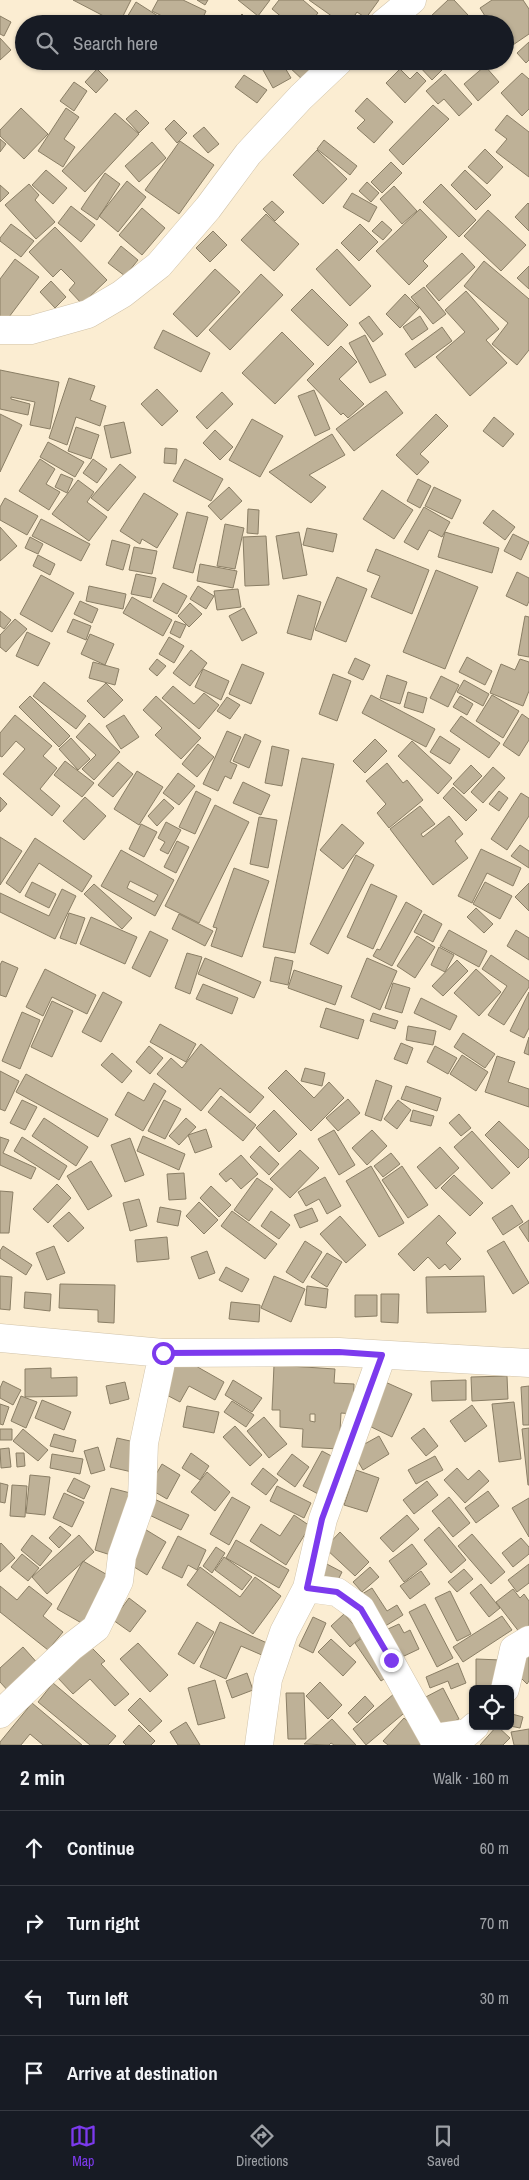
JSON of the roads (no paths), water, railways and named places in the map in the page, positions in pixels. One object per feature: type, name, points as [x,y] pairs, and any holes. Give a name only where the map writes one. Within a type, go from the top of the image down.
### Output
[{"type":"street","points":[[394,15],[412,0]]},
{"type":"street","points":[[0,330],[31,330],[88,314],[122,294],[159,265],[208,208],[248,154],[301,97],[330,70]]},
{"type":"street","points":[[0,1338],[163,1353],[339,1352],[529,1363]]},
{"type":"street","points":[[0,1714],[70,1648],[96,1628],[119,1582],[122,1556],[142,1499],[144,1443],[163,1353]]},
{"type":"street","points":[[259,1745],[268,1679],[284,1632],[307,1588],[322,1519],[382,1355]]},
{"type":"street","points":[[307,1588],[337,1592],[361,1609],[433,1738],[467,1733],[470,1730]]},
{"type":"street","points":[[506,1685],[514,1649],[529,1640]]}]
